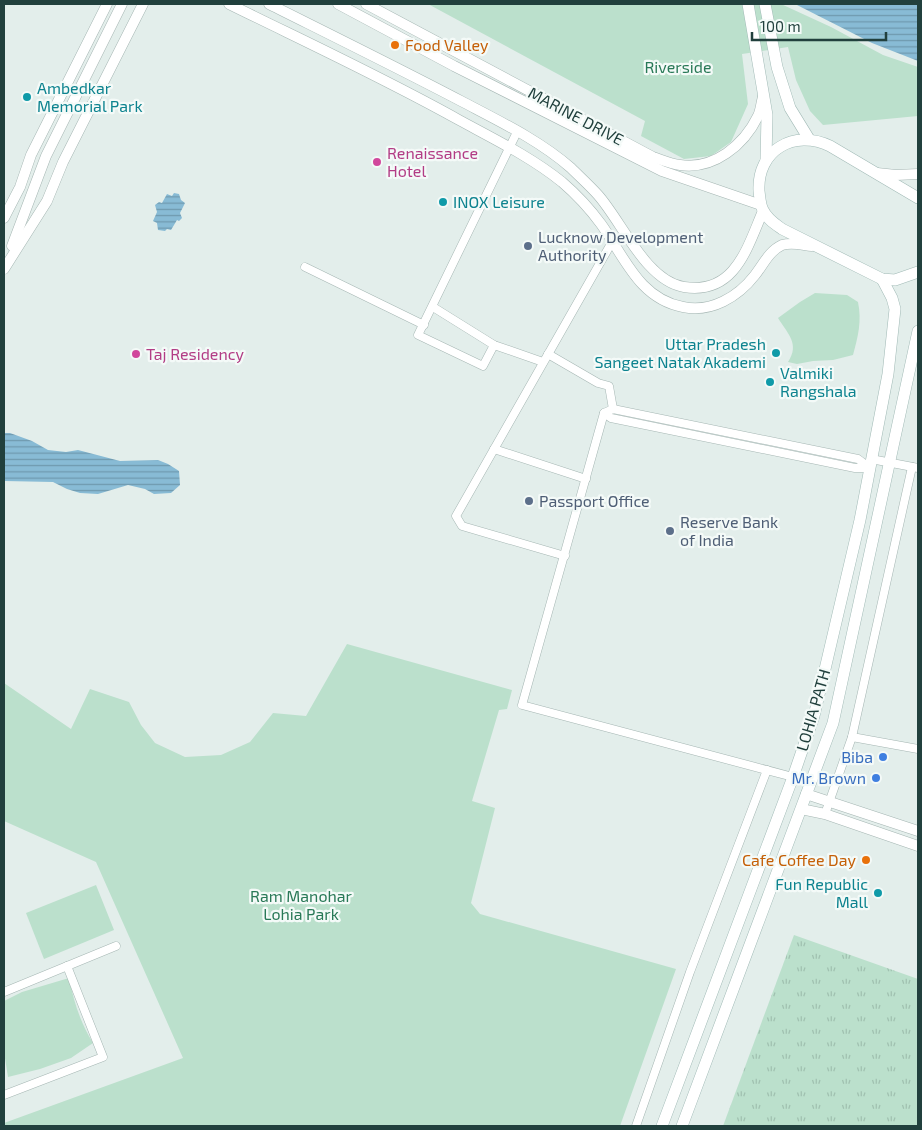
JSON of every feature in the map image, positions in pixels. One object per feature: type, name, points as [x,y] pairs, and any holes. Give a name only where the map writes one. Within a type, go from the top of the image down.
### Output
[{"type":"main road","points":[[748,4],[767,115],[766,160],[759,184],[762,208],[771,221],[782,229],[882,279],[895,280],[918,272]]},
{"type":"main road","points":[[765,4],[776,67],[790,108],[809,139]]},
{"type":"main road","points":[[766,160],[776,149],[789,143],[809,139],[830,146],[918,198]]},
{"type":"main road","name":"LOHIA PATH","points":[[662,1126],[793,777],[814,716],[858,530],[888,374],[895,309],[892,298],[882,279]]},
{"type":"main road","name":"LOHIA PATH","points":[[682,1126],[833,723],[918,331]]},
{"type":"street","points":[[4,218],[20,187],[31,156],[107,4]]},
{"type":"street","points":[[4,268],[46,156],[122,4]]},
{"type":"street","points":[[4,268],[47,201],[63,162],[143,4]]},
{"type":"street","points":[[230,4],[403,89],[510,147],[550,173],[574,192],[600,223],[632,274],[649,292],[670,304],[691,308],[714,305],[736,296],[747,285],[767,256],[783,245],[792,243],[816,246]]},
{"type":"street","points":[[269,4],[440,90],[536,142],[570,168],[598,195],[647,263],[670,282],[682,286],[702,288],[717,283],[734,270],[744,255],[762,208]]},
{"type":"street","name":"MARINE DRIVE","points":[[338,4],[454,66],[662,171],[762,208]]},
{"type":"street","name":"MARINE DRIVE","points":[[366,4],[653,158],[680,165],[705,164],[728,152],[747,134],[759,114],[764,94]]},
{"type":"street","points":[[494,345],[483,366],[418,336],[517,132]]},
{"type":"street","points":[[20,187],[46,156]]},
{"type":"street","points":[[877,173],[896,175],[918,174]]},
{"type":"street","points":[[565,556],[462,526],[456,516],[612,242]]},
{"type":"street","points":[[305,267],[424,325]]},
{"type":"street","points":[[433,307],[494,345],[544,362]]},
{"type":"street","points":[[548,354],[598,383],[609,386],[613,409]]},
{"type":"street","points":[[604,413],[613,409],[871,463]]},
{"type":"street","points":[[604,413],[612,418],[855,468],[871,463],[890,462],[915,467],[852,737],[825,814]]},
{"type":"street","points":[[604,413],[522,706],[793,777]]},
{"type":"street","points":[[494,449],[586,479]]},
{"type":"street","points":[[866,487],[884,490]]},
{"type":"street","points":[[852,737],[918,749]]},
{"type":"street","points":[[636,1126],[690,972],[767,770]]},
{"type":"street","points":[[806,794],[918,831]]},
{"type":"street","points":[[800,809],[825,814],[918,846]]},
{"type":"street","points":[[4,992],[116,946]]},
{"type":"street","points":[[4,1095],[103,1057],[67,966]]},
{"type":"green space","name":"Riverside","points":[[428,4],[781,4],[831,27],[883,55],[918,67],[918,116],[823,125],[810,111],[796,80],[788,47],[742,54],[748,104],[731,142],[711,156],[684,159],[641,136],[645,121]]},
{"type":"green space","points":[[815,293],[847,295],[858,302],[858,335],[853,355],[833,360],[797,364],[788,362],[793,350],[793,344],[789,334],[778,318]]},
{"type":"green space","name":"Ram Manohar Lohia Park","points":[[347,644],[512,690],[507,709],[499,710],[472,801],[495,808],[471,903],[480,914],[676,969],[620,1126],[4,1126],[4,1123],[183,1058],[96,862],[4,821],[4,683],[71,729],[90,689],[129,702],[141,725],[155,743],[185,757],[221,755],[250,742],[273,713],[306,716]]},
{"type":"green space","points":[[96,885],[114,930],[44,959],[26,913]]},
{"type":"green space","points":[[794,935],[918,979],[918,1126],[723,1126]]},
{"type":"green space","points":[[69,978],[78,1012],[93,1043],[71,1058],[40,1069],[8,1077],[4,1052],[4,1001],[22,992]]},
{"type":"water","points":[[795,4],[918,4],[918,61],[872,43]]},
{"type":"water","points":[[174,193],[179,194],[181,200],[185,203],[180,213],[182,218],[179,221],[177,220],[171,230],[158,230],[157,223],[153,221],[157,212],[155,205],[159,202],[162,203],[167,194],[172,196]]},
{"type":"water","points":[[4,433],[10,433],[32,441],[48,450],[66,452],[78,450],[120,461],[158,460],[179,471],[180,485],[171,493],[154,494],[145,489],[128,485],[98,494],[80,493],[53,482],[4,481]]},
{"type":"place","name":"Food Valley","points":[[395,45]]},
{"type":"place","name":"Ambedkar Memorial Park","points":[[27,97]]},
{"type":"place","name":"Renaissance Hotel","points":[[377,162]]},
{"type":"place","name":"INOX Leisure","points":[[443,202]]},
{"type":"place","name":"Lucknow Development Authority","points":[[528,246]]},
{"type":"place","name":"Uttar Pradesh Sangeet Natak Akademi","points":[[776,353]]},
{"type":"place","name":"Taj Residency","points":[[136,354]]},
{"type":"place","name":"Valmiki Rangshala","points":[[770,382]]},
{"type":"place","name":"Passport Office","points":[[529,501]]},
{"type":"place","name":"Reserve Bank of India","points":[[670,531]]},
{"type":"place","name":"Biba","points":[[883,757]]},
{"type":"place","name":"Mr. Brown","points":[[876,778]]},
{"type":"place","name":"Cafe Coffee Day","points":[[866,860]]},
{"type":"place","name":"Fun Republic Mall","points":[[878,893]]}]
